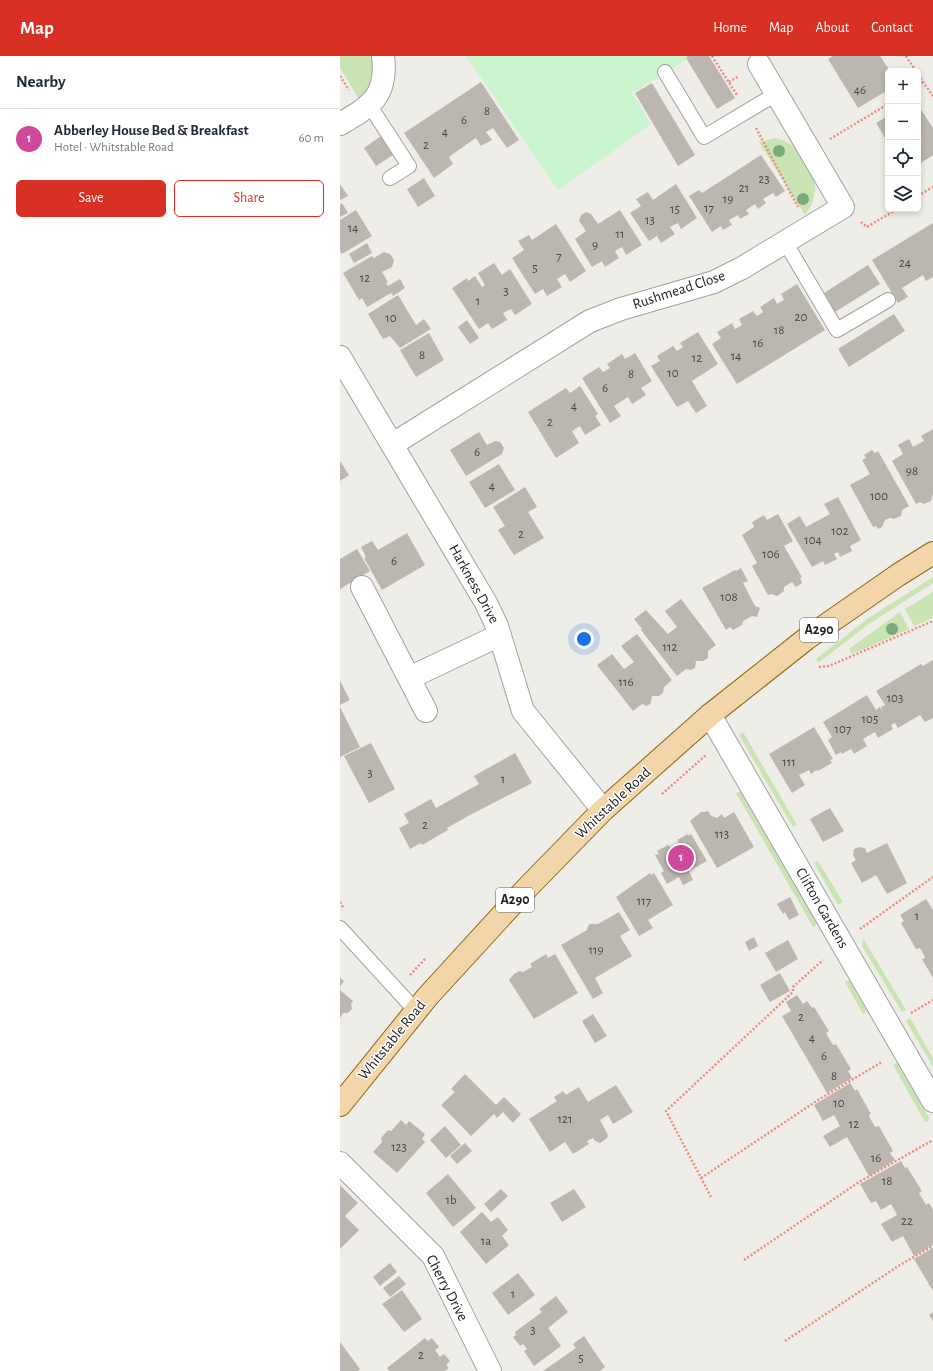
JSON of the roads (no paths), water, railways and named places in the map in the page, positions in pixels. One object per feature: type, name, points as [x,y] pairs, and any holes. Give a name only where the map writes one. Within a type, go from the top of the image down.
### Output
[{"type":"main road","name":"Whitstable Road","points":[[340,1105],[416,1011],[528,887],[603,810],[710,715],[806,639],[898,575],[933,553]]},
{"type":"street","points":[[340,124],[370,106],[380,92],[385,70],[383,56]]},
{"type":"street","points":[[759,64],[776,94]]},
{"type":"street","name":"Rushmead Close","points":[[393,444],[590,321],[621,309],[714,282],[843,207],[776,94]]},
{"type":"street","name":"Harkness Drive","points":[[340,357],[486,603],[500,635],[523,711],[603,810]]},
{"type":"street","points":[[362,587],[426,711]]},
{"type":"street","points":[[409,678],[500,635]]},
{"type":"street","name":"Clifton Gardens","points":[[710,715],[933,1101]]},
{"type":"street","name":"Cherry Drive","points":[[340,1163],[433,1256],[490,1371]]},
{"type":"lane","points":[[665,72],[704,137],[776,94]]},
{"type":"lane","points":[[370,106],[409,166],[390,178]]},
{"type":"lane","points":[[785,242],[837,330],[888,300]]},
{"type":"lane","points":[[340,928],[416,1011]]},
{"type":"place","name":"Abberley House Bed & Breakfast","points":[[681,858]]}]
